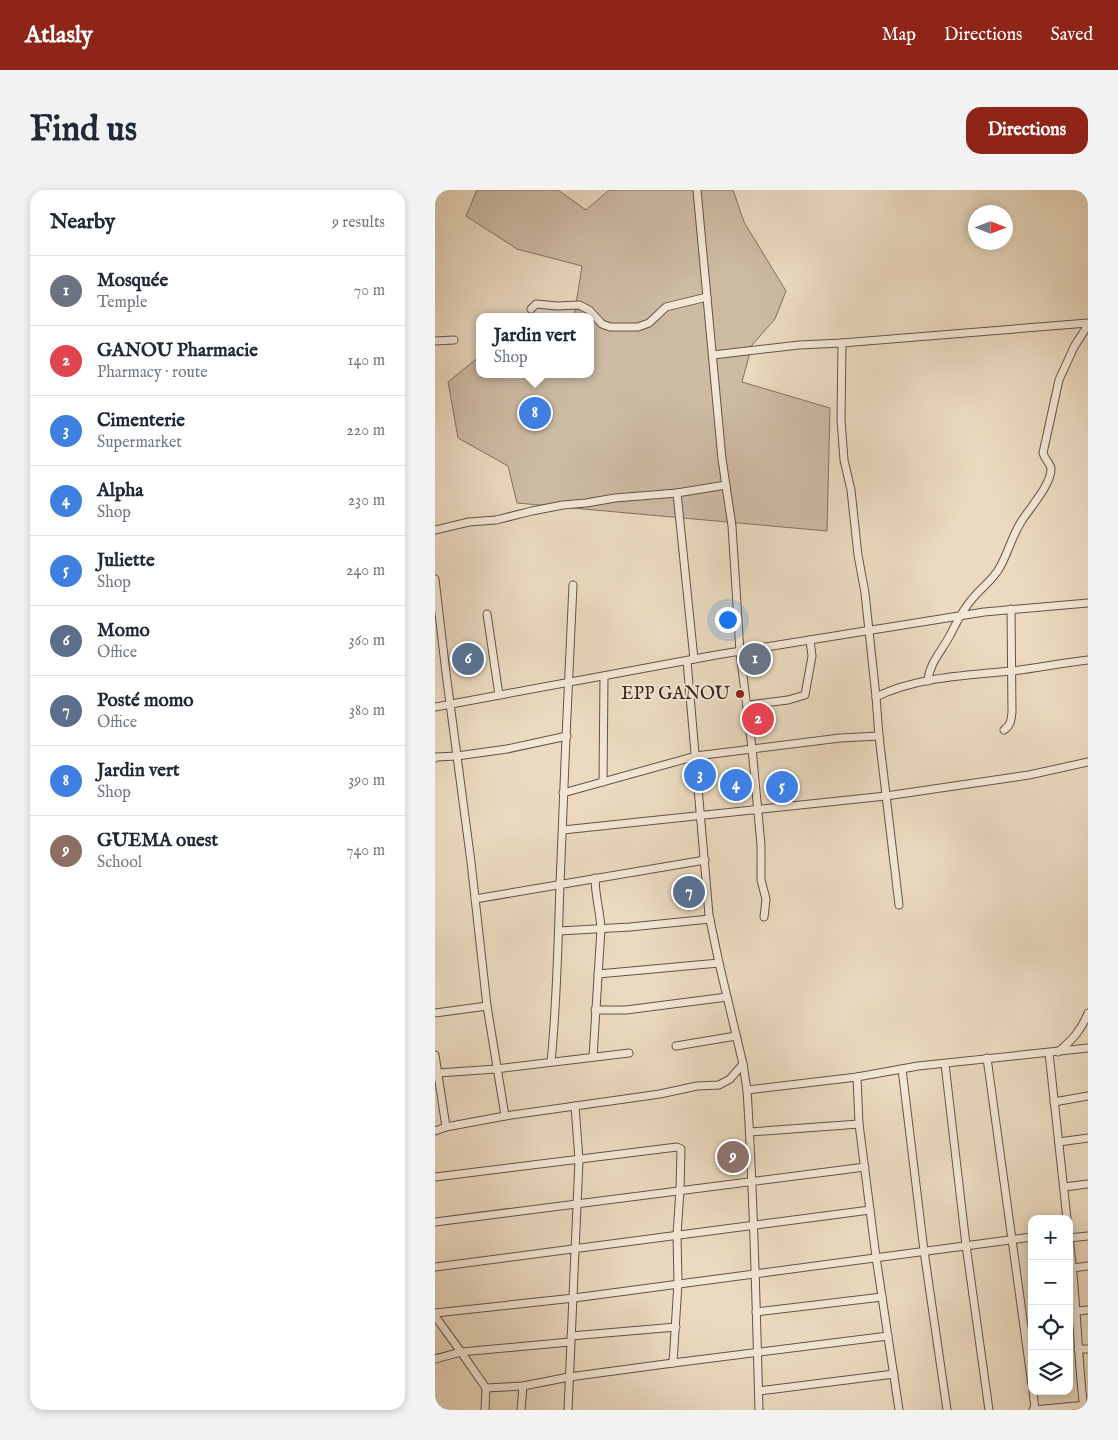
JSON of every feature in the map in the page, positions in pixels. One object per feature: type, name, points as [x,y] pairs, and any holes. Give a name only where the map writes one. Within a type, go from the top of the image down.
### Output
[{"type":"street","points":[[697,190],[722,459],[732,526],[740,652],[761,845],[761,880],[766,899],[764,917]]},
{"type":"street","points":[[594,315],[603,324],[610,327],[638,327],[649,323],[666,307],[707,297]]},
{"type":"street","points":[[531,309],[536,304],[557,306],[579,305],[592,313]]},
{"type":"street","points":[[713,355],[799,345],[1088,324]]},
{"type":"street","points":[[928,681],[932,664],[949,638],[960,616],[971,600],[995,575],[1020,522],[1039,496],[1047,481],[1051,469],[1043,453],[1059,380],[1074,347],[1088,324]]},
{"type":"street","points":[[435,341],[454,340]]},
{"type":"street","points":[[842,343],[841,420],[844,460],[851,490],[899,905]]},
{"type":"street","points":[[435,530],[469,522],[496,520],[563,505],[615,498],[677,493],[726,485]]},
{"type":"street","points":[[677,493],[710,919],[743,1064],[747,1090],[756,1273],[759,1410]]},
{"type":"street","points":[[435,579],[487,1006],[505,1116]]},
{"type":"street","points":[[551,1062],[555,1030],[563,792],[573,585]]},
{"type":"street","points":[[435,707],[690,660],[960,616],[1011,609],[1088,603]]},
{"type":"street","points":[[1004,730],[1011,722],[1011,609]]},
{"type":"street","points":[[487,614],[499,695]]},
{"type":"street","points":[[749,705],[805,696],[812,656],[810,640]]},
{"type":"street","points":[[876,697],[896,688],[928,681],[1088,660]]},
{"type":"street","points":[[603,782],[604,676]]},
{"type":"street","points":[[435,757],[507,749],[567,736]]},
{"type":"street","points":[[563,792],[696,756],[840,738],[879,736]]},
{"type":"street","points":[[563,830],[886,796],[1029,775],[1088,762]]},
{"type":"street","points":[[475,899],[705,860]]},
{"type":"street","points":[[593,1057],[601,928],[595,891],[595,878]]},
{"type":"street","points":[[559,931],[710,919]]},
{"type":"street","points":[[598,974],[719,962]]},
{"type":"street","points":[[595,1010],[626,1010],[727,997]]},
{"type":"street","points":[[435,1013],[487,1006]]},
{"type":"street","points":[[1058,1052],[1075,1036],[1084,1024],[1088,1013]]},
{"type":"street","points":[[676,1046],[736,1036]]},
{"type":"street","points":[[747,1090],[857,1077],[987,1058],[1088,1048]]},
{"type":"street","points":[[438,1073],[497,1069],[629,1053]]},
{"type":"street","points":[[1049,1053],[1067,1215]]},
{"type":"street","points":[[435,1055],[446,1128]]},
{"type":"street","points":[[987,1058],[1028,1357]]},
{"type":"street","points":[[435,1131],[505,1116],[660,1094],[697,1086],[719,1085],[731,1079],[743,1064]]},
{"type":"street","points":[[945,1064],[966,1245],[989,1410]]},
{"type":"street","points":[[902,1069],[924,1251],[947,1410]]},
{"type":"street","points":[[857,1077],[859,1124],[876,1257],[899,1410]]},
{"type":"street","points":[[1055,1102],[1088,1096]]},
{"type":"street","points":[[568,1410],[579,1160],[575,1106]]},
{"type":"street","points":[[750,1132],[859,1124]]},
{"type":"street","points":[[1059,1142],[1088,1138]]},
{"type":"street","points":[[435,1177],[677,1147],[681,1149],[677,1235],[678,1283],[673,1363]]},
{"type":"street","points":[[435,1222],[865,1167]]},
{"type":"street","points":[[1064,1187],[1088,1184]]},
{"type":"street","points":[[435,1267],[870,1210]]},
{"type":"street","points":[[1073,1238],[1088,1236]]},
{"type":"street","points":[[485,1410],[486,1388],[435,1315],[1028,1238]]},
{"type":"street","points":[[1033,1395],[1034,1410],[1085,1407],[1078,1349],[1073,1268],[1088,1266]]},
{"type":"street","points":[[756,1312],[882,1297]]},
{"type":"street","points":[[1077,1311],[1088,1310]]},
{"type":"street","points":[[435,1359],[461,1352],[676,1327]]},
{"type":"street","points":[[486,1388],[523,1386],[569,1377],[888,1336]]},
{"type":"street","points":[[1078,1349],[1088,1348]]},
{"type":"street","points":[[759,1390],[894,1374]]},
{"type":"street","points":[[521,1410],[523,1386]]},
{"type":"shaded area","points":[[477,190],[558,190],[586,210],[609,190],[733,190],[744,222],[786,291],[775,319],[752,345],[742,382],[830,408],[827,531],[517,503],[508,466],[458,438],[448,382],[476,359],[476,378],[594,378],[594,313],[575,313],[582,266],[517,249],[466,216]]},
{"type":"place","name":"Jardin vert","points":[[535,413]]},
{"type":"place","name":"Momo","points":[[468,659]]},
{"type":"place","name":"Mosquée","points":[[755,659]]},
{"type":"place","name":"EPP GANOU","points":[[740,694]]},
{"type":"place","name":"GANOU Pharmacie","points":[[758,719]]},
{"type":"place","name":"Cimenterie","points":[[700,775]]},
{"type":"place","name":"Alpha","points":[[736,785]]},
{"type":"place","name":"Juliette","points":[[782,787]]},
{"type":"place","name":"Posté momo","points":[[689,892]]},
{"type":"place","name":"GUEMA ouest","points":[[733,1157]]}]
